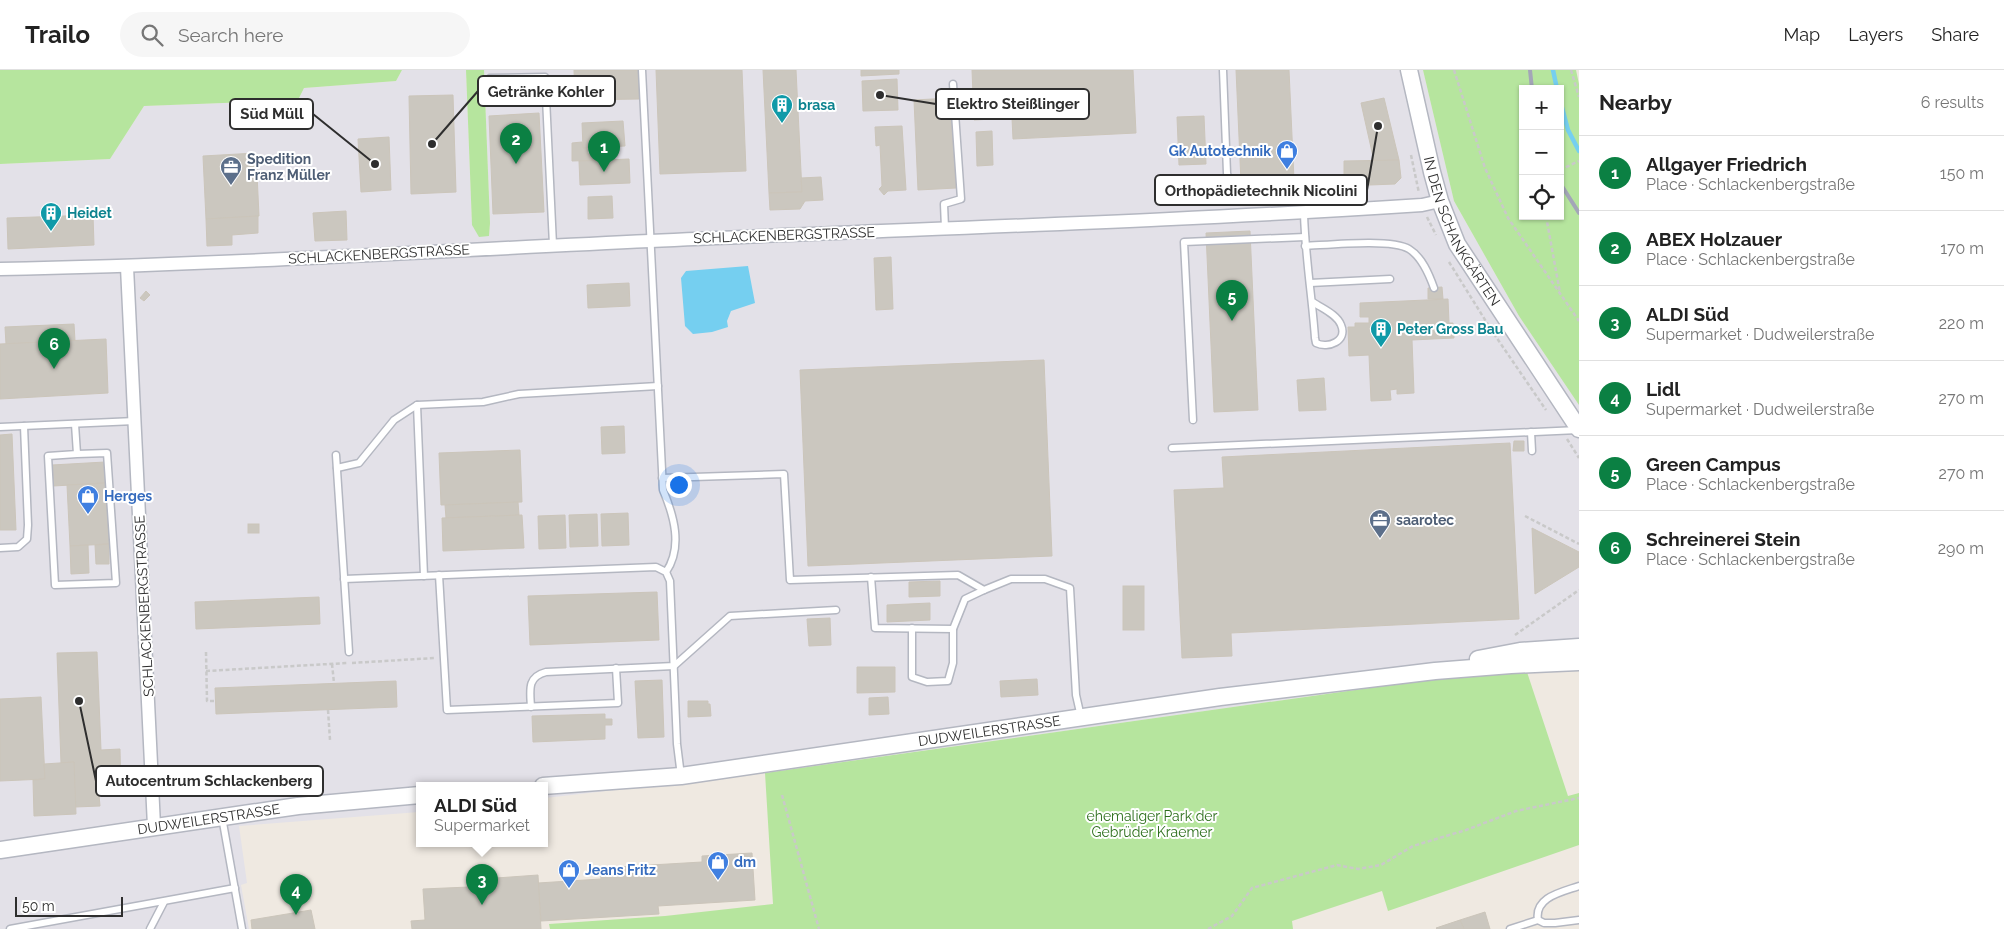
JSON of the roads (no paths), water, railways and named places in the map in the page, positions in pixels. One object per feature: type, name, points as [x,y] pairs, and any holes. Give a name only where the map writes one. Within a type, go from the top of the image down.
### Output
[{"type":"main road","name":"IN DEN SCHANKGÄRTEN","points":[[1409,70],[1440,201],[1458,244],[1471,267],[1579,430]]},
{"type":"main road","name":"DUDWEILERSTRASSE","points":[[1435,671],[1512,652],[1579,647]]},
{"type":"main road","name":"DUDWEILERSTRASSE","points":[[1500,666],[1516,658],[1579,655]]},
{"type":"main road","name":"DUDWEILERSTRASSE","points":[[548,786],[681,776],[1220,697],[1435,671],[1579,662]]},
{"type":"main road","name":"DUDWEILERSTRASSE","points":[[0,850],[298,806],[416,795]]},
{"type":"street","name":"SCHLACKENBERGSTRASSE","points":[[0,269],[128,267],[553,245],[1307,213],[1422,205],[1440,201]]},
{"type":"street","name":"SCHLACKENBERGSTRASSE","points":[[128,267],[154,826]]},
{"type":"lane","points":[[642,70],[662,478],[663,490],[672,510],[675,553],[673,562],[666,572]]},
{"type":"lane","points":[[1223,70],[1227,173],[1229,182],[1234,187],[1243,190],[1308,188],[1305,246],[1313,302],[1316,343],[1322,346],[1330,346],[1340,338],[1341,324],[1313,302]]},
{"type":"lane","points":[[490,78],[545,77],[553,245]]},
{"type":"lane","points":[[945,228],[944,204],[961,199],[952,84]]},
{"type":"lane","points":[[1193,420],[1184,242],[1305,237]]},
{"type":"lane","points":[[1305,246],[1389,244],[1403,246],[1416,255],[1428,272],[1434,288]]},
{"type":"lane","points":[[1310,283],[1390,279]]},
{"type":"lane","points":[[337,468],[359,463],[394,420],[417,405],[483,402],[519,394],[658,386]]},
{"type":"lane","points":[[417,405],[424,576]]},
{"type":"lane","points":[[0,427],[135,421]]},
{"type":"lane","points":[[75,424],[77,454]]},
{"type":"lane","points":[[0,548],[18,547],[27,539],[24,426]]},
{"type":"lane","points":[[1172,448],[1579,430]]},
{"type":"lane","points":[[1531,432],[1532,451]]},
{"type":"lane","points":[[108,453],[116,583],[55,585],[48,456],[77,454],[108,453]]},
{"type":"lane","points":[[336,455],[349,652]]},
{"type":"lane","points":[[662,478],[784,474],[790,580],[958,575],[984,590]]},
{"type":"lane","points":[[344,579],[656,567],[666,572],[670,581],[677,744],[681,776]]},
{"type":"lane","points":[[440,576],[446,710],[618,703],[616,668]]},
{"type":"lane","points":[[871,577],[875,628],[953,629]]},
{"type":"lane","points":[[912,628],[912,677],[927,682],[948,681],[953,663],[953,629],[965,599],[1011,579],[1045,579],[1070,588],[1076,695],[1081,718]]},
{"type":"lane","points":[[531,707],[530,689],[532,681],[537,674],[674,666],[730,616],[836,610]]},
{"type":"lane","points":[[222,816],[242,929]]},
{"type":"lane","points":[[1538,920],[1536,912],[1544,900],[1579,886]]},
{"type":"lane","points":[[10,929],[235,888]]},
{"type":"lane","points":[[150,929],[164,902]]},
{"type":"lane","points":[[1510,929],[1538,920],[1544,923],[1555,923],[1579,920]]},
{"type":"water","points":[[748,266],[755,303],[731,311],[727,321],[728,327],[712,332],[693,334],[685,326],[681,278],[686,271]]},
{"type":"waterway","points":[[1553,70],[1556,85]]},
{"type":"waterway","points":[[1564,115],[1568,130],[1579,151]]},
{"type":"railway","points":[[1530,70],[1532,85]]},
{"type":"railway","points":[[1564,189],[1579,213]]},
{"type":"place","name":"Elektro Steißlinger","points":[[880,95]]},
{"type":"place","name":"brasa","points":[[782,124]]},
{"type":"place","name":"Orthopädietechnik Nicolini","points":[[1378,126]]},
{"type":"place","name":"Getränke Kohler","points":[[432,144]]},
{"type":"place","name":"Süd Müll","points":[[375,164]]},
{"type":"place","name":"ABEX Holzauer","points":[[516,164]]},
{"type":"place","name":"Gk Autotechnik","points":[[1287,170]]},
{"type":"place","name":"Allgayer Friedrich","points":[[604,172]]},
{"type":"place","name":"Spedition Franz Müller","points":[[231,186]]},
{"type":"place","name":"Heidet","points":[[51,232]]},
{"type":"place","name":"Green Campus","points":[[1232,321]]},
{"type":"place","name":"Peter Gross Bau","points":[[1381,348]]},
{"type":"place","name":"Schreinerei Stein","points":[[54,369]]},
{"type":"place","name":"Herges","points":[[88,515]]},
{"type":"place","name":"saarotec","points":[[1380,539]]},
{"type":"place","name":"Autocentrum Schlackenberg","points":[[79,701]]},
{"type":"place","name":"dm","points":[[718,881]]},
{"type":"place","name":"Jeans Fritz","points":[[569,889]]},
{"type":"place","name":"ALDI Süd","points":[[482,905]]},
{"type":"place","name":"Lidl","points":[[296,915]]},
{"type":"park label","name":"ehemaliger Park der Gebrüder Kraemer","points":[[1152,824]]}]
